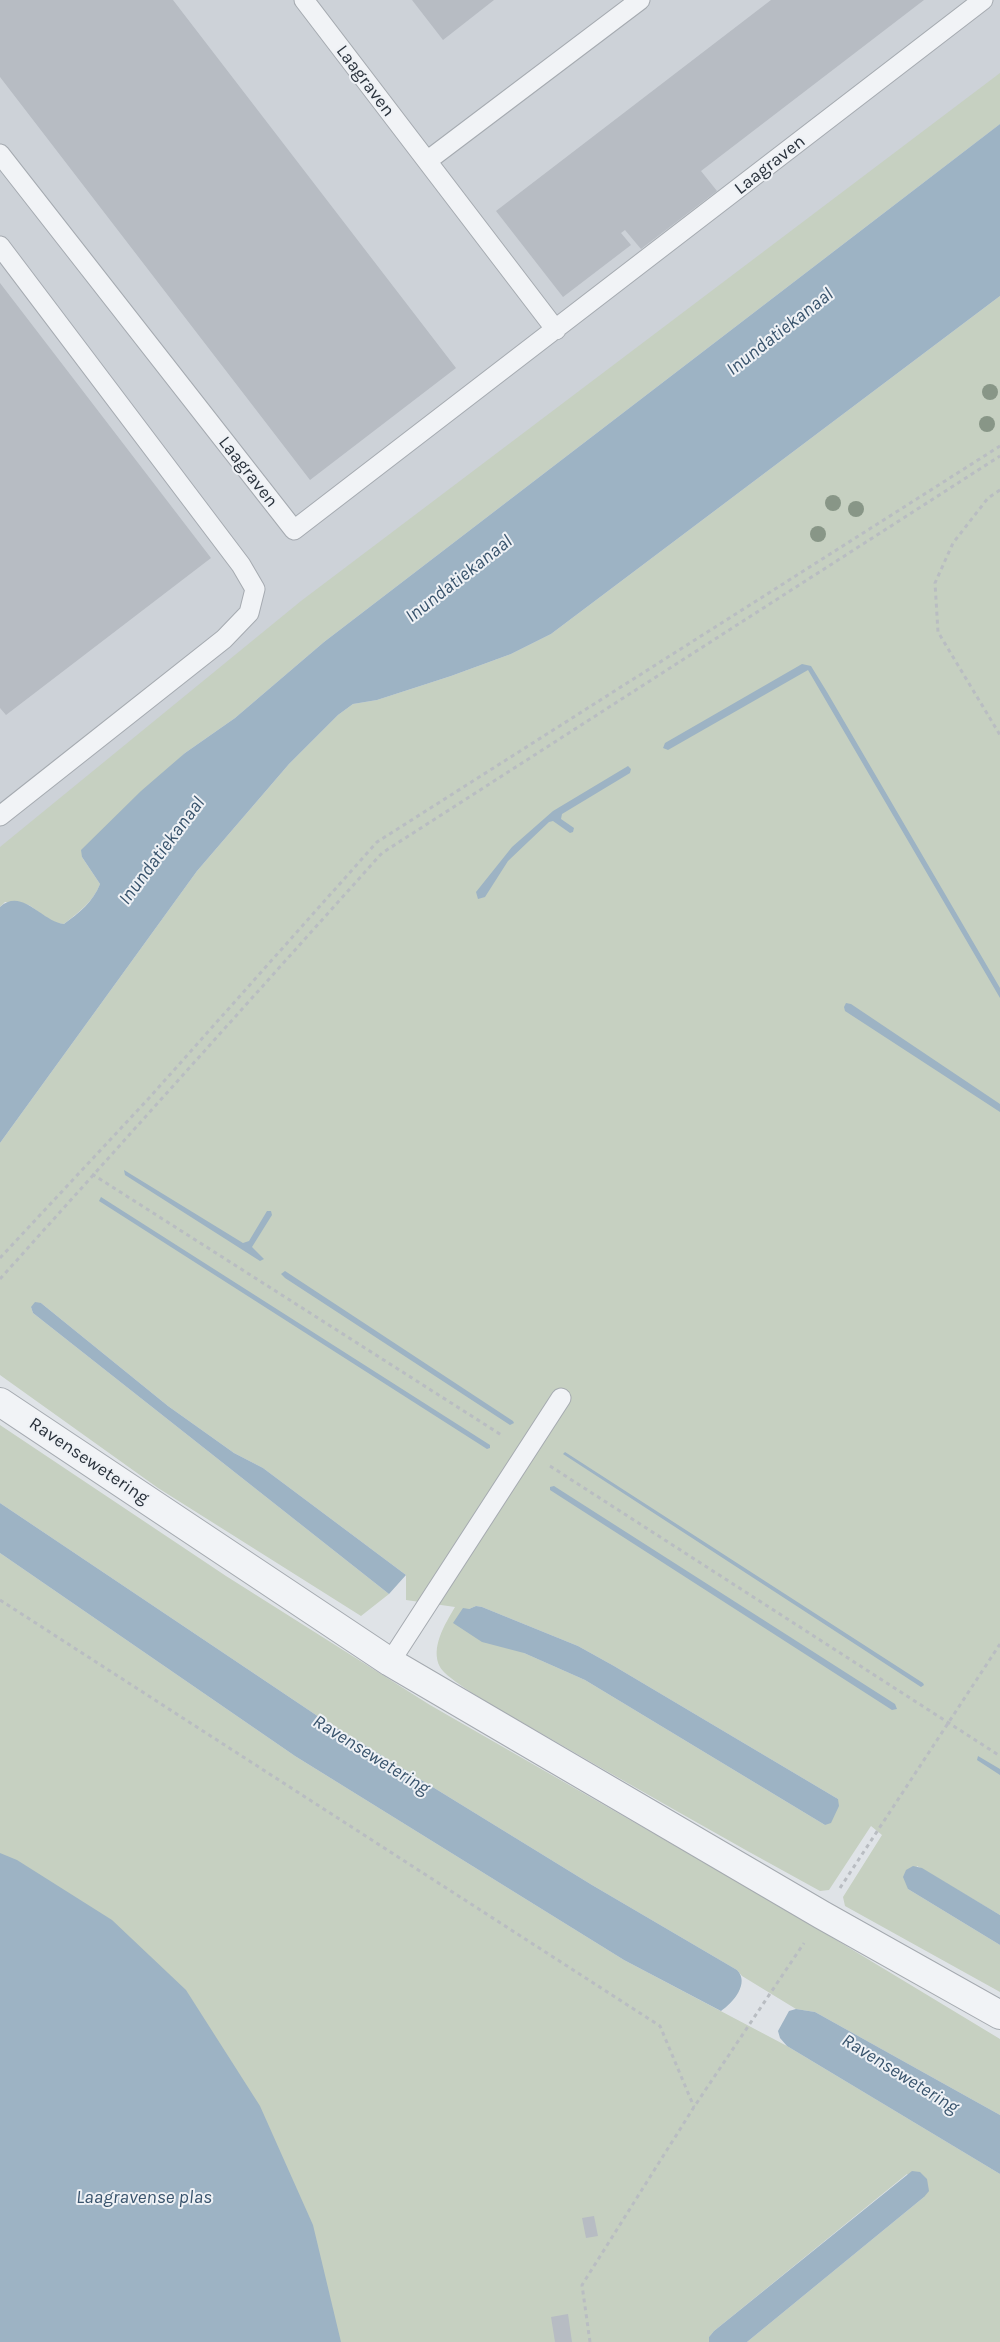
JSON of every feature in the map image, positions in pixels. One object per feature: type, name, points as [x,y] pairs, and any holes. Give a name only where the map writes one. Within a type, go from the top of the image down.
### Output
[{"type":"street","name":"Ravensewetering","points":[[0,1402],[390,1662],[822,1914],[1000,2015]]},
{"type":"lane","name":"Laagraven","points":[[304,0],[556,330]]},
{"type":"lane","points":[[427,161],[640,0]]},
{"type":"lane","name":"Laagraven","points":[[0,154],[294,530],[983,0]]},
{"type":"lane","points":[[0,246],[241,565],[255,588],[249,614],[224,639],[0,816]]},
{"type":"lane","points":[[390,1662],[561,1398]]},
{"type":"path","points":[[0,1258],[150,1097],[377,842],[1000,446]]},
{"type":"path","points":[[0,1279],[382,853],[1000,456]]},
{"type":"path","points":[[1000,490],[988,498],[953,543],[936,583],[938,632],[1000,735]]},
{"type":"path","points":[[0,1600],[660,2026],[694,2107]]},
{"type":"path","points":[[590,2342],[582,2285],[694,2107],[1000,1644]]},
{"type":"shaded area","points":[[0,0],[1000,0],[1000,124],[709,345],[0,874]]},
{"type":"green space","points":[[1000,73],[1000,124],[324,642],[235,718],[185,753],[82,857],[100,884],[85,906],[75,915],[64,924],[54,923],[29,905],[5,902],[0,907],[0,847],[301,601]]},
{"type":"green space","points":[[1000,296],[1000,1915],[917,1866],[908,1889],[1000,1945],[1000,1992],[845,1906],[843,1897],[882,1835],[871,1826],[829,1890],[820,1891],[603,1769],[455,1681],[440,1667],[437,1660],[437,1652],[440,1636],[455,1607],[406,1600],[406,1575],[263,1468],[234,1453],[168,1406],[41,1303],[31,1307],[33,1313],[389,1594],[361,1616],[158,1488],[0,1375],[0,1143],[197,871],[289,764],[338,715],[353,704],[377,700],[451,676],[511,654],[551,634]],"holes":[[[476,1606],[578,1646],[838,1799],[825,1825],[585,1680],[524,1653],[469,1609]]]},
{"type":"green space","points":[[0,1425],[226,1576],[430,1705],[785,1909],[1000,2039],[1000,2115],[815,2012],[796,2009],[742,1976],[737,1970],[592,1885],[322,1719],[0,1503]]},
{"type":"green space","points":[[0,1553],[295,1756],[624,1960],[787,2046],[1000,2174],[1000,2342],[747,2342],[924,2197],[907,2174],[714,2331],[709,2337],[709,2342],[0,2342]]},
{"type":"water","name":"Inundatiekanaal","points":[[1000,124],[1000,296],[551,634],[511,654],[451,676],[377,700],[353,704],[338,715],[289,764],[197,871],[0,1143],[0,907],[8,902],[24,903],[48,918],[64,924],[75,916],[89,902],[100,884],[82,857],[81,850],[141,791],[185,753],[235,718],[324,642]]},
{"type":"water","points":[[802,664],[811,666],[827,692],[1000,988],[1000,998],[808,670],[668,750],[663,748],[665,743]]},
{"type":"water","points":[[628,766],[631,769],[630,773],[562,814],[561,819],[574,828],[573,832],[570,833],[553,821],[549,822],[508,861],[485,897],[478,899],[476,892],[512,847],[553,811]]},
{"type":"water","points":[[846,1003],[851,1004],[1000,1104],[1000,1112],[845,1011]]},
{"type":"water","points":[[124,1170],[243,1243],[249,1241],[267,1211],[271,1211],[272,1215],[252,1247],[264,1259],[260,1261],[125,1175]]},
{"type":"water","points":[[101,1197],[490,1445],[490,1448],[487,1449],[99,1201]]},
{"type":"water","points":[[285,1271],[514,1423],[510,1425],[285,1278],[281,1274]]},
{"type":"water","points":[[35,1302],[41,1303],[168,1406],[234,1453],[263,1468],[406,1575],[389,1594],[33,1313],[31,1307]]},
{"type":"water","points":[[565,1452],[924,1685],[921,1687],[563,1454]]},
{"type":"water","points":[[554,1486],[895,1704],[897,1709],[892,1710],[550,1490],[550,1487]]},
{"type":"water","points":[[0,1503],[322,1719],[592,1885],[737,1970],[741,1975],[742,1981],[735,1998],[721,2011],[624,1960],[295,1756],[0,1553]]},
{"type":"water","points":[[476,1606],[578,1646],[838,1799],[839,1806],[831,1823],[825,1825],[585,1680],[524,1653],[482,1642],[453,1623],[463,1608],[469,1609]]},
{"type":"water","points":[[978,1756],[1000,1769],[1000,1775],[977,1760]]},
{"type":"water","name":"Laagravense plas","points":[[0,1853],[17,1860],[112,1920],[186,1990],[260,2106],[313,2225],[341,2342],[0,2342]]},
{"type":"water","points":[[913,1866],[922,1868],[1000,1915],[1000,1945],[908,1889],[903,1877],[906,1870]]},
{"type":"water","points":[[796,2009],[815,2012],[1000,2115],[1000,2174],[787,2046],[780,2038],[778,2031],[789,2011]]},
{"type":"water","points":[[912,2171],[920,2172],[927,2179],[929,2191],[924,2197],[747,2342],[709,2342],[709,2337],[714,2331]]},
{"type":"building","points":[[0,0],[173,0],[456,368],[310,480],[0,77]]},
{"type":"building","points":[[412,0],[494,0],[443,40]]},
{"type":"building","points":[[771,0],[924,0],[701,171],[717,191],[641,249],[625,230],[621,233],[631,245],[563,297],[496,211]]},
{"type":"building","points":[[0,283],[211,558],[6,715],[0,708]]},
{"type":"building","points":[[594,2216],[598,2236],[586,2238],[582,2218]]},
{"type":"building","points":[[568,2314],[572,2342],[555,2342],[551,2317]]}]
